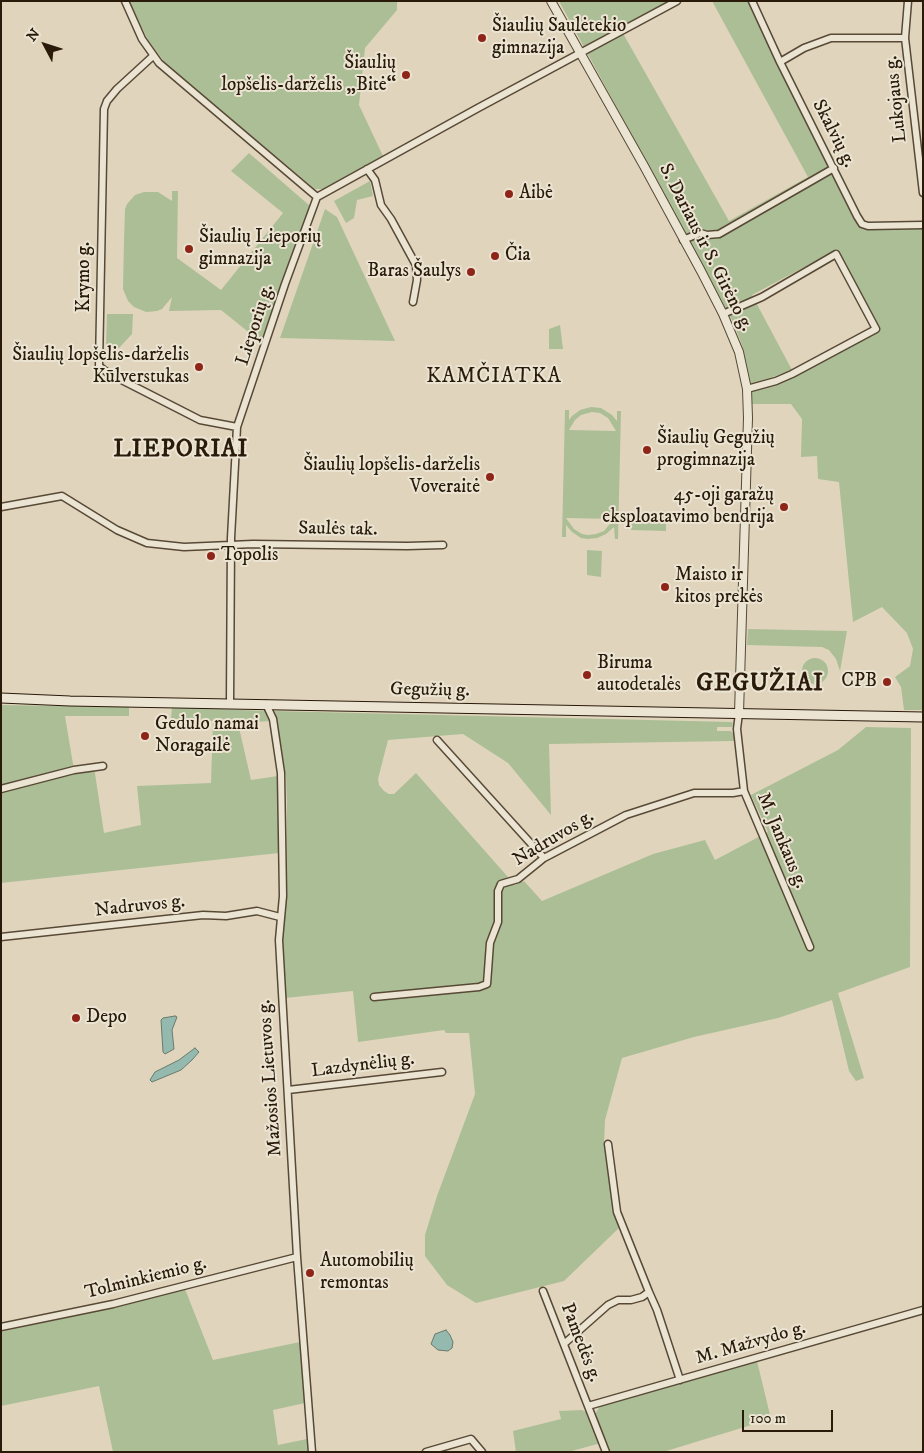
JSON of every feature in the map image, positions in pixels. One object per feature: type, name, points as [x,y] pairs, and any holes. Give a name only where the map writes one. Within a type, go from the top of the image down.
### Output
[{"type":"main road","name":"Gegužių g.","points":[[1,698],[70,701],[923,718]]},
{"type":"street","points":[[125,1],[136,26],[153,56],[165,69],[317,197],[677,1]]},
{"type":"street","name":"S. Dariaus ir S. Girėno g.","points":[[551,1],[579,54],[634,148],[723,314],[739,352],[747,389],[745,532],[739,714]]},
{"type":"street","name":"Skalvių g.","points":[[752,1],[780,62],[862,224],[868,226],[923,225]]},
{"type":"street","name":"Lukojaus g.","points":[[908,1],[905,38],[923,193]]},
{"type":"street","points":[[780,62],[804,48],[831,38],[905,38]]},
{"type":"street","name":"Krymo g.","points":[[153,56],[117,89],[107,101],[104,110],[99,366],[200,420],[237,427]]},
{"type":"street","points":[[683,240],[700,233],[707,235],[719,234],[834,168]]},
{"type":"street","points":[[367,169],[375,180],[381,205],[391,219],[416,265],[417,280],[413,302]]},
{"type":"street","name":"Lieporių g.","points":[[230,703],[231,545],[237,427],[285,284],[317,197]]},
{"type":"street","points":[[723,314],[762,297],[836,254],[876,329],[792,374],[776,381],[747,389]]},
{"type":"street","name":"Saulės tak.","points":[[1,506],[62,496],[117,530],[147,543],[184,547],[253,544],[444,545]]},
{"type":"street","name":"Mažosios Lietuvos g.","points":[[266,704],[273,719],[281,773],[283,896],[279,940],[283,1030],[297,1257],[312,1452]]},
{"type":"street","name":"M. Jankaus g.","points":[[739,714],[737,729],[744,791],[810,947]]},
{"type":"street","points":[[437,740],[544,858]]},
{"type":"street","points":[[1,789],[74,770],[103,766]]},
{"type":"street","name":"Nadruvos g.","points":[[374,997],[479,987],[486,984],[490,943],[498,922],[498,891],[501,884],[518,879],[544,858],[626,815],[694,793],[733,793],[744,791]]},
{"type":"street","name":"Nadruvos g.","points":[[1,937],[203,915],[226,916],[257,911],[280,917]]},
{"type":"street","name":"Lazdynėlių g.","points":[[288,1090],[442,1072]]},
{"type":"street","points":[[608,1144],[617,1212],[657,1310],[680,1380]]},
{"type":"street","name":"Tolminkiemio g.","points":[[1,1327],[113,1304],[297,1257]]},
{"type":"street","name":"Pamedės g.","points":[[544,1291],[606,1452]]},
{"type":"street","points":[[565,1343],[608,1305],[618,1300],[631,1300],[642,1297],[649,1292]]},
{"type":"street","name":"M. Mažvydo g.","points":[[588,1406],[923,1310]]},
{"type":"street","points":[[426,1452],[471,1439],[482,1452]]},
{"type":"green space","points":[[129,1],[397,1],[397,10],[365,48],[359,105],[383,156],[323,189],[315,189],[168,67],[148,40]]},
{"type":"green space","points":[[559,1],[669,1],[620,28],[729,221],[808,177],[712,1],[748,1],[860,224],[923,228],[923,710],[904,710],[901,687],[895,677],[910,666],[913,649],[907,633],[882,607],[853,622],[839,482],[818,479],[817,456],[801,457],[802,419],[791,404],[752,404],[751,391],[780,383],[880,330],[836,250],[752,295],[792,370],[751,385],[742,345],[732,320]]},
{"type":"green space","points":[[249,153],[310,206],[262,343],[221,310],[169,311],[172,297],[162,309],[157,311],[146,312],[134,307],[128,301],[123,289],[125,209],[127,204],[135,195],[144,192],[158,192],[172,201],[172,191],[178,191],[177,258],[221,290],[283,213],[231,171]]},
{"type":"green space","points":[[370,181],[373,196],[357,200],[354,218],[346,223],[334,201]]},
{"type":"green space","points":[[325,209],[337,217],[395,341],[280,338]]},
{"type":"green space","points":[[107,314],[133,314],[132,334],[119,348],[106,347]]},
{"type":"green space","points":[[560,325],[563,349],[549,349],[549,329]]},
{"type":"green space","points":[[591,407],[601,408],[612,415],[617,421],[617,411],[621,411],[618,539],[615,539],[614,527],[606,534],[588,539],[581,538],[566,525],[566,537],[562,537],[565,410],[569,410],[569,420],[580,410]],"holes":[[[592,412],[600,413],[608,418],[616,431],[569,430],[575,420],[581,415]],[[566,518],[614,519],[604,531],[588,535],[574,529]]]},
{"type":"green space","points":[[631,513],[666,514],[666,531],[631,530]]},
{"type":"green space","points":[[587,550],[602,551],[601,577],[587,575]]},
{"type":"green space","points":[[748,629],[847,631],[840,671],[836,659],[829,650],[822,647],[747,645]]},
{"type":"green space","points":[[815,658],[824,662],[828,671],[824,680],[815,684],[806,680],[802,671],[806,662]]},
{"type":"green space","points":[[1,705],[129,707],[129,716],[65,716],[74,770],[94,767],[104,833],[141,825],[137,786],[211,783],[213,721],[171,719],[172,707],[265,711],[271,721],[238,723],[251,780],[278,776],[279,853],[1,883]]},
{"type":"green space","points":[[275,711],[733,723],[732,727],[717,727],[717,731],[731,731],[735,736],[734,741],[549,744],[551,815],[508,763],[463,734],[388,740],[378,779],[379,785],[384,791],[394,794],[416,773],[515,885],[524,881],[542,901],[653,854],[705,840],[715,860],[768,832],[751,795],[838,750],[866,727],[911,728],[910,967],[838,993],[864,1078],[856,1081],[849,1071],[832,1000],[778,1018],[694,1037],[622,1058],[605,1120],[604,1143],[620,1227],[564,1281],[476,1303],[447,1285],[425,1256],[425,1235],[437,1196],[475,1094],[469,1033],[446,1033],[444,1030],[358,1042],[353,991],[285,998],[281,947],[286,898],[287,803],[286,777]]},
{"type":"green space","points":[[185,1289],[213,1360],[300,1342],[305,1403],[273,1410],[278,1445],[307,1439],[308,1452],[113,1452],[99,1386],[1,1406],[1,1332]]},
{"type":"green space","points":[[757,1361],[771,1419],[663,1452],[611,1452],[595,1414],[600,1406]]},
{"type":"green space","points":[[582,1410],[589,1416],[601,1443],[568,1452],[516,1452],[513,1431],[561,1419],[559,1411]]},
{"type":"water","points":[[177,1017],[172,1030],[174,1049],[165,1054],[163,1052],[161,1020]]},
{"type":"water","points":[[195,1048],[199,1052],[181,1070],[152,1082],[150,1080],[155,1072],[179,1060]]},
{"type":"water","points":[[446,1330],[453,1342],[452,1348],[448,1351],[438,1350],[431,1344],[435,1334]]},
{"type":"place","name":"Šiaulių Saulėtekio gimnazija","points":[[482,38]]},
{"type":"place","name":"Šiaulių lopšelis-darželis „Bitė“","points":[[406,75]]},
{"type":"place","name":"Aibė","points":[[509,194]]},
{"type":"place","name":"Šiaulių Lieporių gimnazija","points":[[189,249]]},
{"type":"place","name":"Čia","points":[[495,256]]},
{"type":"place","name":"Baras Šaulys","points":[[471,272]]},
{"type":"place","name":"Šiaulių lopšelis-darželis Kūlverstukas","points":[[199,367]]},
{"type":"place","name":"Šiaulių Gegužių progimnazija","points":[[647,450]]},
{"type":"place","name":"Šiaulių lopšelis-darželis Voveraitė","points":[[490,477]]},
{"type":"place","name":"45-oji garažų eksploatavimo bendrija","points":[[784,507]]},
{"type":"place","name":"Topolis","points":[[211,556]]},
{"type":"place","name":"Maisto ir kitos prekės","points":[[665,587]]},
{"type":"place","name":"Biruma autodetalės","points":[[587,675]]},
{"type":"place","name":"CPB","points":[[887,682]]},
{"type":"place","name":"Gedulo namai Noragailė","points":[[145,736]]},
{"type":"place","name":"Depo","points":[[76,1018]]},
{"type":"place","name":"Automobilių remontas","points":[[310,1273]]},
{"type":"district","name":"KAMČIATKA","points":[[494,378]]},
{"type":"district","name":"LIEPORIAI","points":[[181,451]]},
{"type":"district","name":"GEGUŽIAI","points":[[760,685]]}]
